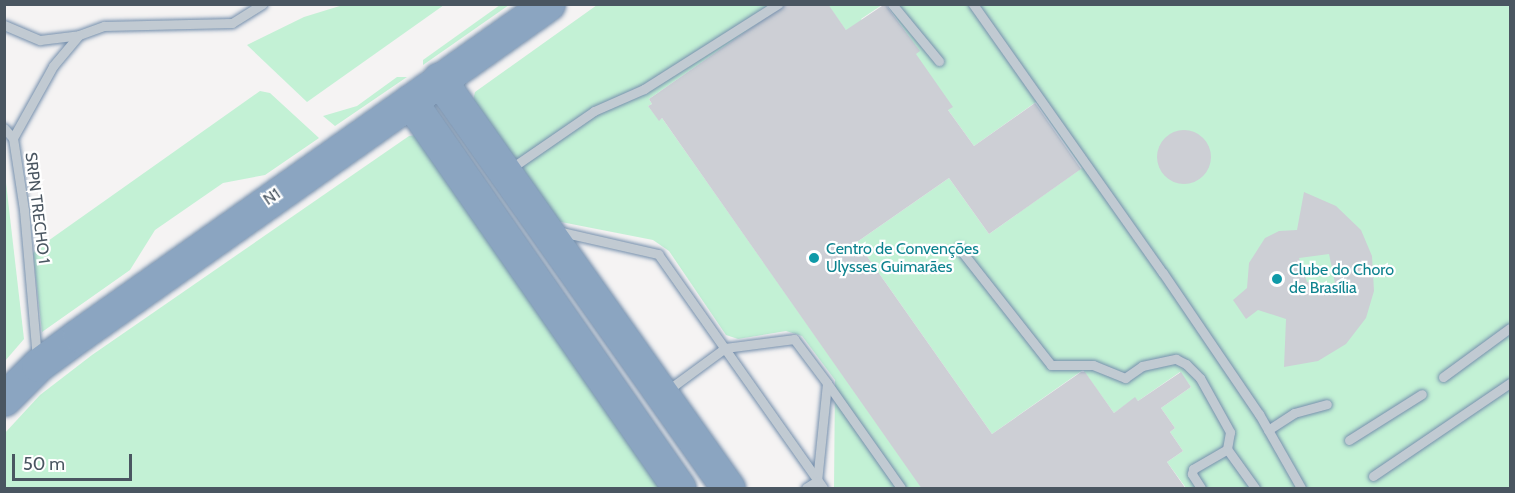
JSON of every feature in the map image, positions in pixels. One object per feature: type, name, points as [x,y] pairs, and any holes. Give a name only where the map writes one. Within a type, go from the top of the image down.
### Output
[{"type":"highway","name":"N1","points":[[4,399],[38,365],[548,4]]},
{"type":"highway","points":[[439,79],[667,399],[728,489]]},
{"type":"highway","points":[[410,101],[679,489]]},
{"type":"highway","points":[[474,194],[505,172]]},
{"type":"lane","points":[[4,25],[40,40],[79,35],[104,26],[232,23],[262,4]]},
{"type":"lane","points":[[505,172],[594,111],[644,89],[778,4]]},
{"type":"lane","points":[[892,4],[939,61]]},
{"type":"lane","points":[[973,4],[1163,273],[1268,430],[1301,489]]},
{"type":"lane","points":[[13,138],[53,66],[79,35]]},
{"type":"lane","name":"SRPN TRECHO 1","points":[[4,128],[13,138],[24,210],[38,365]]},
{"type":"lane","points":[[546,229],[658,254],[820,485]]},
{"type":"lane","points":[[959,248],[1051,365],[1093,365],[1125,378],[1142,366],[1176,359],[1186,364],[1200,378],[1230,432],[1227,449],[1255,489]]},
{"type":"lane","points":[[1443,377],[1510,328]]},
{"type":"lane","points":[[667,399],[672,387],[726,348],[795,339],[901,489]]},
{"type":"lane","points":[[820,485],[827,383]]},
{"type":"lane","points":[[1373,476],[1510,383]]},
{"type":"lane","points":[[1349,440],[1422,394]]},
{"type":"lane","points":[[1268,430],[1294,413],[1327,404]]},
{"type":"lane","points":[[1201,489],[1192,474],[1193,469],[1227,449]]},
{"type":"lane","points":[[806,489],[820,485]]},
{"type":"green space","points":[[343,5],[444,5],[307,102],[247,45],[304,17]]},
{"type":"green space","points":[[500,5],[509,5],[423,65],[423,60]]},
{"type":"green space","points":[[597,5],[784,5],[649,99],[652,104],[648,106],[659,120],[662,118],[922,488],[834,488],[835,380],[802,336],[786,331],[738,339],[726,335],[669,251],[653,240],[556,221],[472,104],[475,92]]},
{"type":"green space","points":[[828,5],[882,5],[861,19],[871,33],[855,43]]},
{"type":"green space","points":[[887,5],[1510,5],[1510,488],[1186,488],[1167,462],[1183,451],[1170,432],[1175,428],[1161,408],[1191,387],[1180,372],[1138,401],[1135,398],[1114,413],[1083,370],[992,434],[857,242],[949,178],[989,234],[1082,168],[1036,102],[974,146],[948,110],[868,61],[919,51]]},
{"type":"green space","points":[[397,77],[407,77],[335,126],[323,116],[357,106]]},
{"type":"green space","points":[[260,91],[270,93],[319,138],[265,175],[223,183],[155,230],[130,270],[42,332],[33,253]]},
{"type":"green space","points":[[417,135],[670,488],[5,488],[4,434],[40,395],[92,355],[409,136]]},
{"type":"green space","points":[[5,174],[24,339],[4,361]]},
{"type":"building","name":"Centro de Convenções Ulysses Guimarães","points":[[785,4],[828,4],[846,30],[885,4],[920,51],[916,54],[953,107],[948,110],[974,146],[1035,103],[1081,169],[989,234],[949,178],[857,242],[992,434],[1081,372],[1085,372],[1114,413],[1135,397],[1138,401],[1181,372],[1191,387],[1161,408],[1175,428],[1170,432],[1183,451],[1167,462],[1186,489],[922,489],[662,118],[659,121],[648,106],[652,104],[649,99]]},
{"type":"building","points":[[1184,130],[1194,132],[1203,138],[1209,147],[1211,157],[1209,167],[1203,176],[1194,182],[1184,184],[1174,182],[1165,176],[1159,167],[1157,157],[1159,147],[1165,138],[1174,132]]},
{"type":"building","name":"Clube do Choro de Brasília","points":[[1304,192],[1336,206],[1361,230],[1372,256],[1374,291],[1366,318],[1346,344],[1318,361],[1284,367],[1286,319],[1258,310],[1246,319],[1233,300],[1247,288],[1249,263],[1265,238],[1279,231],[1297,230]],"holes":[[[1329,254],[1336,288],[1307,282],[1299,258]]]},
{"type":"place","name":"Centro de Convenções Ulysses Guimarães","points":[[814,258]]},
{"type":"place","name":"Clube do Choro de Brasília","points":[[1277,279]]}]
